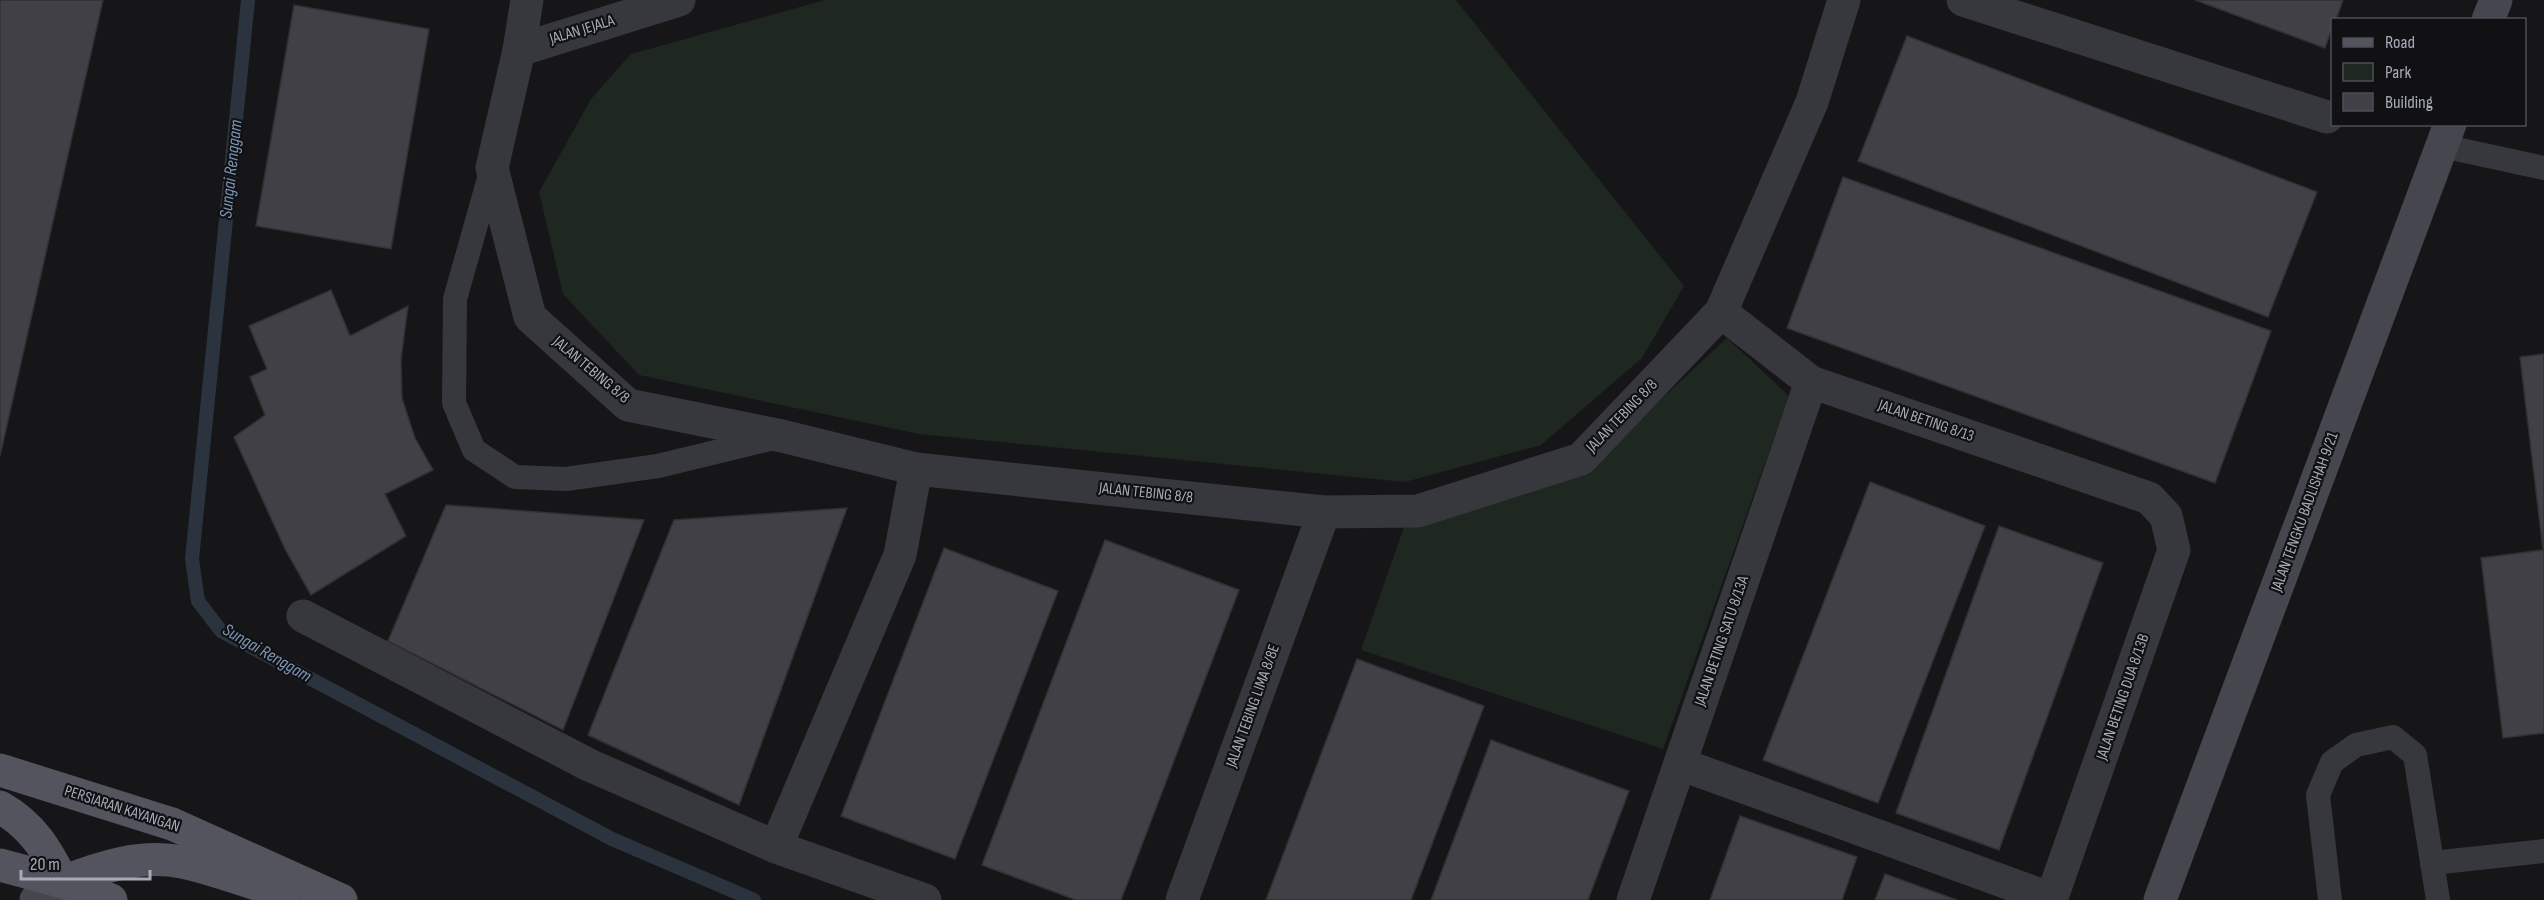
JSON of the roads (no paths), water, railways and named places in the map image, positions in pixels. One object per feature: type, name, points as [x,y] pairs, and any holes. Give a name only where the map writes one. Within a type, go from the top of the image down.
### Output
[{"type":"main road","name":"PERSIARAN KAYANGAN","points":[[0,770],[172,824],[341,900]]},
{"type":"main road","points":[[0,807],[24,821],[47,850],[65,891]]},
{"type":"main road","points":[[65,891],[98,868],[133,861],[180,862],[261,887],[321,900]]},
{"type":"main road","points":[[0,865],[65,891],[111,900]]},
{"type":"street","name":"JALAN TEBING 8/8","points":[[527,0],[519,50],[492,168],[530,317],[628,405],[782,436],[916,469],[1324,513],[1418,511],[1581,459],[1721,312],[1812,102],[1844,0]]},
{"type":"street","name":"JALAN JEJALA","points":[[519,50],[679,0]]},
{"type":"street","points":[[1963,0],[2327,117]]},
{"type":"street","points":[[2489,18],[2496,0]]},
{"type":"street","name":"JALAN TENGKU BADLISHAH 9/21","points":[[2160,900],[2446,135]]},
{"type":"street","name":"JALAN BETING 8/13","points":[[1721,312],[1811,382],[2149,498]]},
{"type":"street","name":"JALAN BETING SATU 8/13A","points":[[1633,900],[1811,382]]},
{"type":"street","points":[[776,847],[900,555],[916,469]]},
{"type":"street","name":"JALAN BETING DUA 8/13B","points":[[2052,899],[2174,550],[2166,516],[2149,498]]},
{"type":"street","name":"JALAN TEBING LIMA 8/8E","points":[[1182,900],[1324,513]]},
{"type":"street","points":[[303,615],[589,765],[776,847],[925,900]]},
{"type":"street","points":[[1680,764],[2052,899]]},
{"type":"street","points":[[36,900],[65,891]]},
{"type":"lane","points":[[2446,135],[2544,168]]},
{"type":"lane","points":[[492,168],[455,299],[454,403],[474,450],[515,477],[566,479],[657,466],[782,436]]},
{"type":"lane","points":[[2330,900],[2318,795],[2332,762],[2356,746],[2393,737],[2415,755],[2438,900]]},
{"type":"lane","points":[[2432,863],[2544,851]]},
{"type":"waterway","name":"Sungai Renggam","points":[[248,0],[192,559],[198,601],[221,631],[612,839],[754,900]]}]
